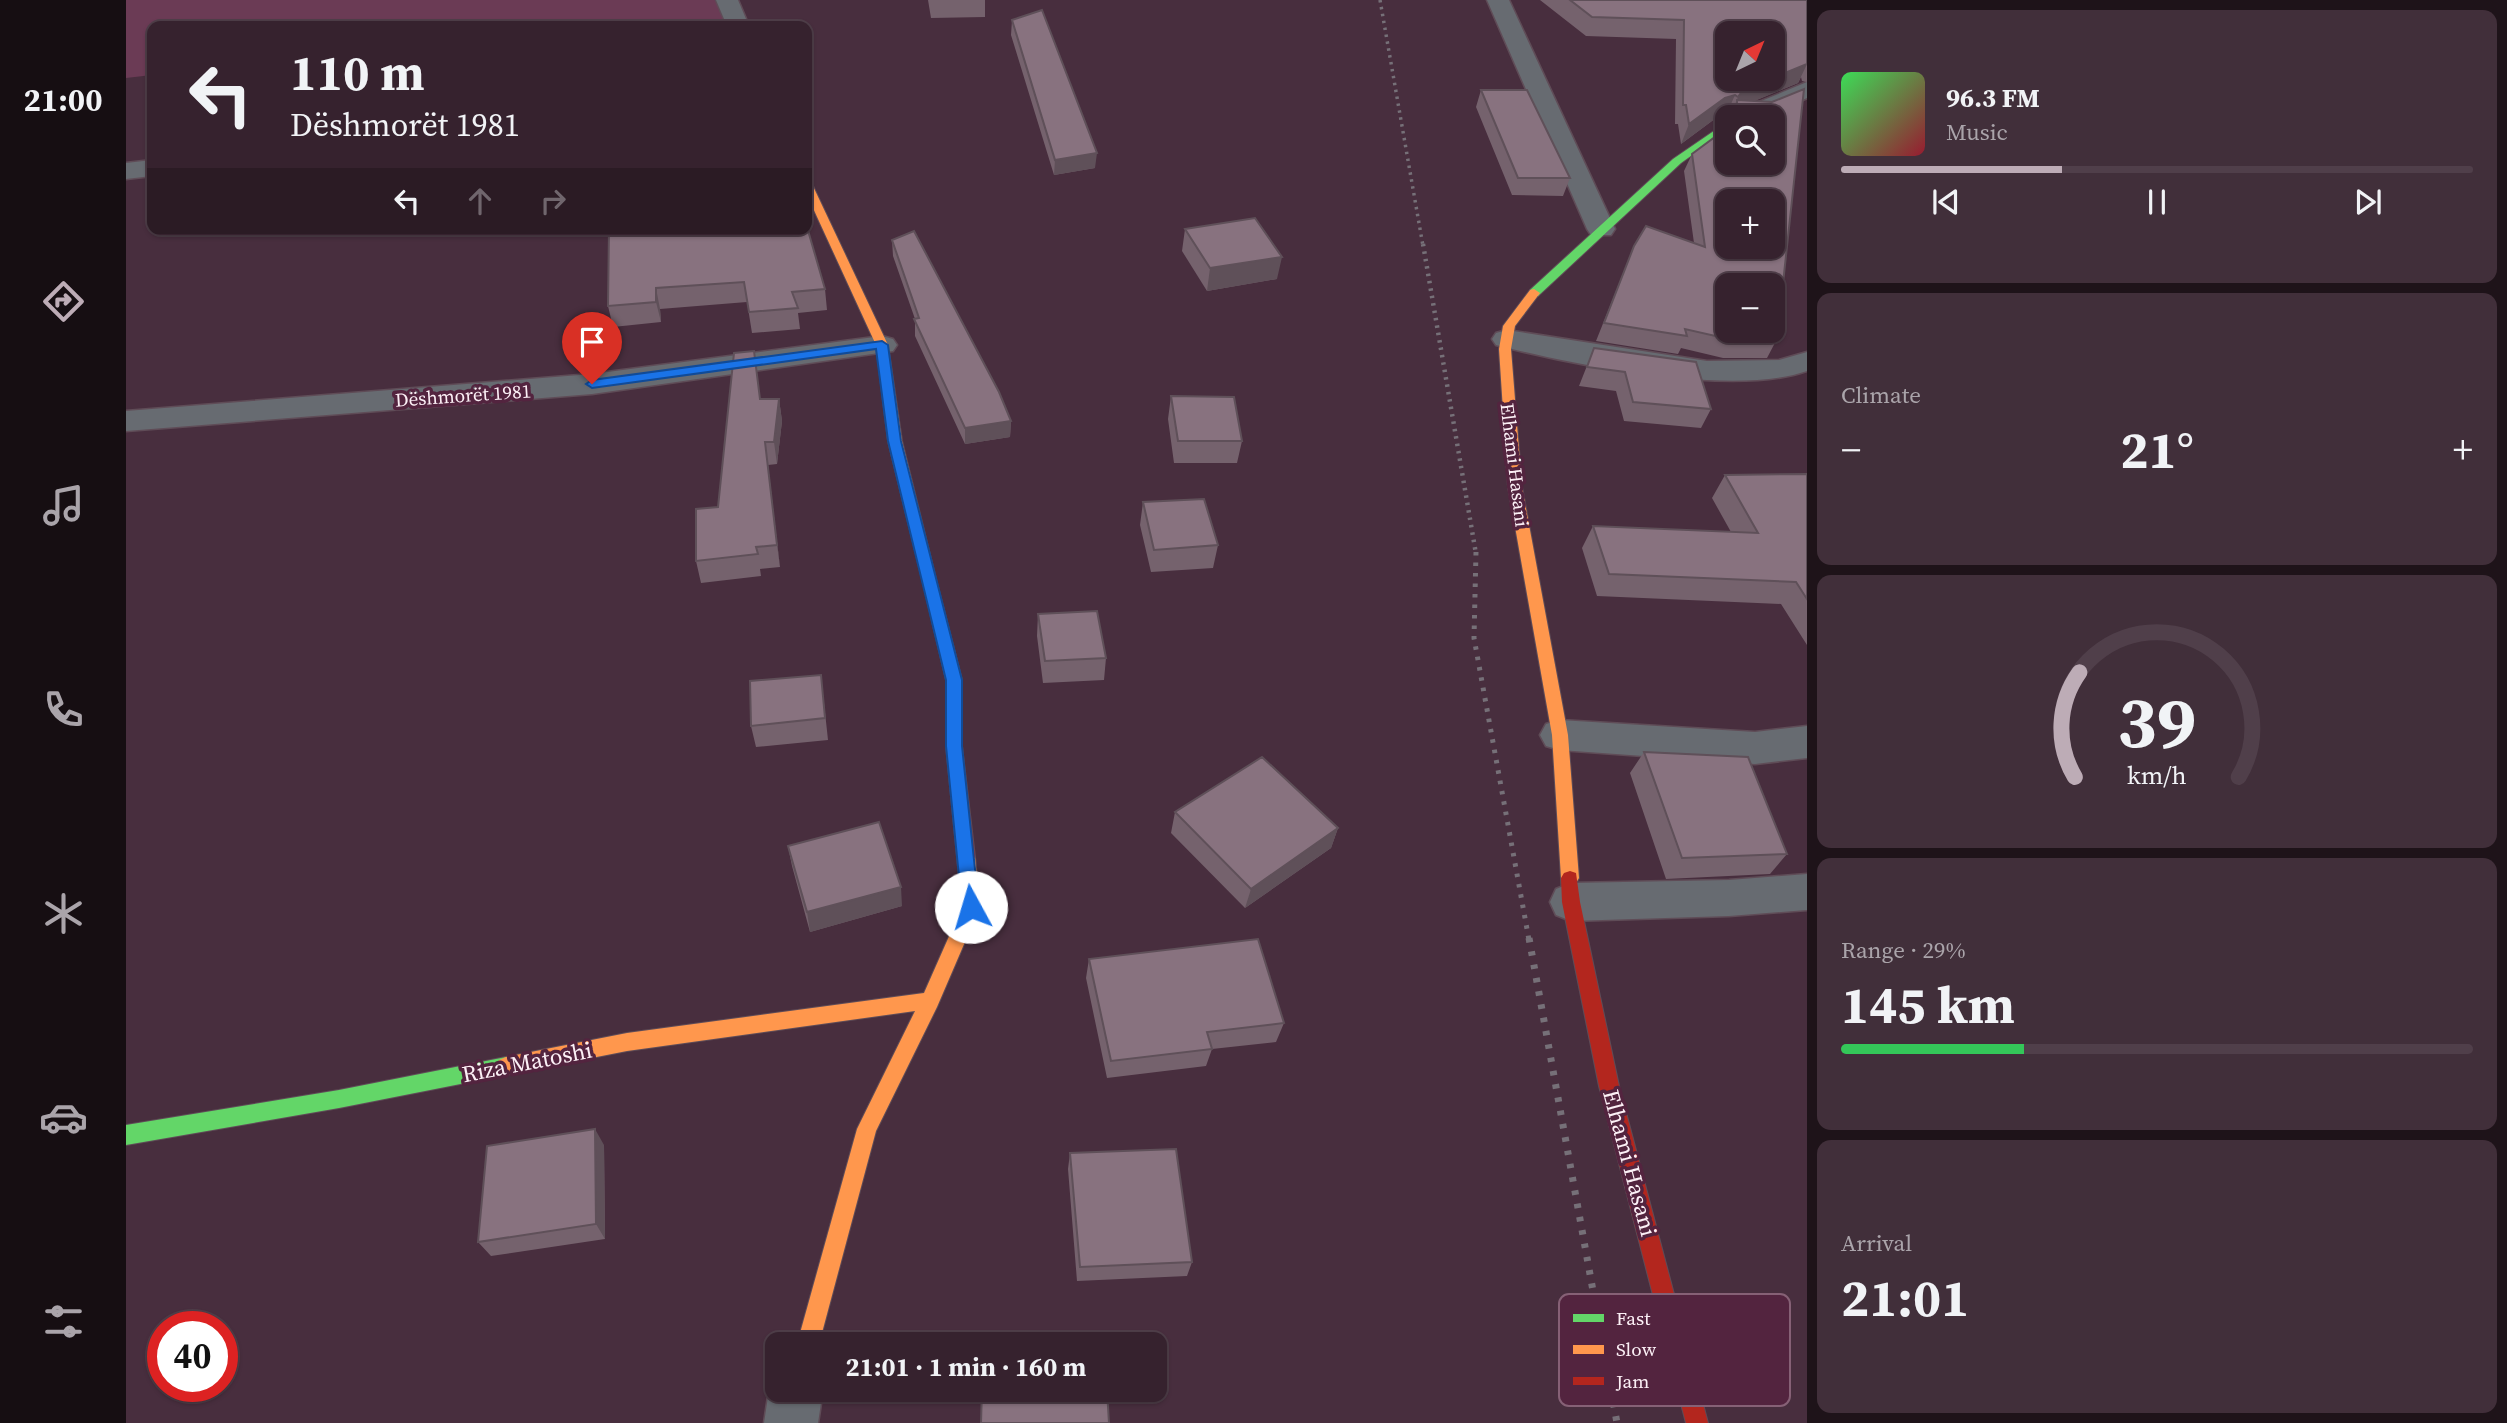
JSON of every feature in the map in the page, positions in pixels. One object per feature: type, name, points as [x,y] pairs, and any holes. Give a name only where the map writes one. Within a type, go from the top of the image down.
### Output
[{"type":"street","points":[[727,0],[736,21]]},
{"type":"street","points":[[1498,0],[1601,229]]},
{"type":"street","points":[[1771,105],[1807,89]]},
{"type":"street","name":"Elhami Hasani","points":[[1663,1294],[1609,1086],[1571,902],[1569,820],[1560,735],[1515,487],[1506,397],[1507,339],[1509,326],[1526,300],[1676,161],[1715,133]]},
{"type":"street","points":[[126,171],[147,169]]},
{"type":"street","points":[[810,1332],[867,1129],[930,1001],[971,907],[954,746],[954,680],[895,441],[882,345],[812,195]]},
{"type":"street","points":[[1507,339],[1729,373],[1782,370],[1807,361]]},
{"type":"street","name":"Dëshmorët 1981","points":[[126,421],[592,384],[882,345]]},
{"type":"street","points":[[1560,735],[1755,748],[1807,742]]},
{"type":"street","points":[[1571,902],[1729,898],[1807,892]]},
{"type":"street","name":"Riza Matoshi","points":[[126,1135],[339,1099],[627,1042],[930,1001]]},
{"type":"street","points":[[791,1423],[794,1402]]},
{"type":"street","name":"Elhami Hasani","points":[[1693,1406],[1697,1423]]},
{"type":"shaded area","points":[[126,0],[716,0],[724,21],[147,21],[147,76],[126,78]]},
{"type":"building","points":[[1570,0],[1807,0],[1807,64],[1785,73],[1785,21],[1715,21],[1715,91],[1742,91],[1738,97],[1735,95],[1725,98],[1689,124],[1686,105],[1683,105],[1684,20],[1592,17]]},
{"type":"building","points":[[1042,10],[1097,153],[1055,160],[1012,20]]},
{"type":"building","points":[[1804,89],[1784,273],[1715,273],[1715,336],[1685,329],[1687,336],[1604,323],[1634,246],[1646,226],[1705,247],[1692,154],[1715,137],[1715,175],[1785,175],[1785,105],[1737,105],[1737,100],[1772,102]]},
{"type":"building","points":[[1481,90],[1527,90],[1570,178],[1518,178]]},
{"type":"building","points":[[1255,218],[1282,257],[1210,268],[1185,229]]},
{"type":"building","points":[[914,231],[999,392],[1011,421],[965,428],[914,319],[919,318],[892,240]]},
{"type":"building","points":[[609,235],[809,235],[825,289],[792,292],[798,308],[749,312],[744,282],[656,288],[656,302],[608,306]]},
{"type":"building","points":[[1594,348],[1696,362],[1711,409],[1633,402],[1625,372],[1587,367]]},
{"type":"building","points":[[754,351],[760,399],[779,399],[774,442],[765,442],[777,545],[756,547],[758,554],[696,561],[696,509],[718,507],[734,353]]},
{"type":"building","points":[[1171,396],[1234,397],[1242,441],[1178,441]]},
{"type":"building","points":[[1807,474],[1807,599],[1796,582],[1609,574],[1593,526],[1758,533],[1725,475]]},
{"type":"building","points":[[1204,499],[1218,545],[1154,550],[1143,502]]},
{"type":"building","points":[[1097,611],[1106,658],[1045,661],[1038,614]]},
{"type":"building","points":[[821,675],[825,718],[751,726],[750,681]]},
{"type":"building","points":[[1644,752],[1748,757],[1787,854],[1682,858]]},
{"type":"building","points":[[1262,757],[1338,828],[1251,889],[1175,812]]},
{"type":"building","points":[[879,822],[901,887],[807,912],[788,846]]},
{"type":"building","points":[[1258,939],[1284,1023],[1207,1032],[1212,1049],[1111,1061],[1089,959]]},
{"type":"building","points":[[595,1129],[596,1224],[478,1242],[487,1146]]},
{"type":"building","points":[[1176,1149],[1192,1262],[1080,1267],[1070,1153]]},
{"type":"building","points":[[982,1402],[1108,1402],[1109,1423],[981,1423]]},
{"type":"railway","points":[[1380,0],[1423,246]]},
{"type":"railway","points":[[1423,244],[1476,554]]},
{"type":"railway","points":[[1476,554],[1474,638],[1529,940]]},
{"type":"railway","points":[[1529,938],[1594,1294]]},
{"type":"railway","points":[[1614,1406],[1617,1423]]},
{"type":"traffic: fast","points":[[1534,293],[1677,161],[1715,134]]},
{"type":"traffic: fast","points":[[126,1135],[339,1099],[506,1066]]},
{"type":"traffic: slow","points":[[812,195],[882,345],[895,441],[929,579]]},
{"type":"traffic: slow","points":[[1534,293],[1509,326],[1505,349],[1515,487],[1560,735],[1570,878]]},
{"type":"traffic: slow","points":[[811,1332],[867,1129],[930,1001],[971,907],[966,857]]},
{"type":"traffic: slow","points":[[506,1066],[627,1042],[930,1001]]},
{"type":"traffic: jam","points":[[929,579],[954,680],[954,746],[966,857]]},
{"type":"traffic: jam","points":[[1570,878],[1571,902],[1609,1086],[1663,1294]]},
{"type":"traffic: jam","points":[[1693,1406],[1697,1423]]},
{"type":"route","points":[[592,384],[882,345],[895,441],[954,680],[954,746],[971,907]]}]
